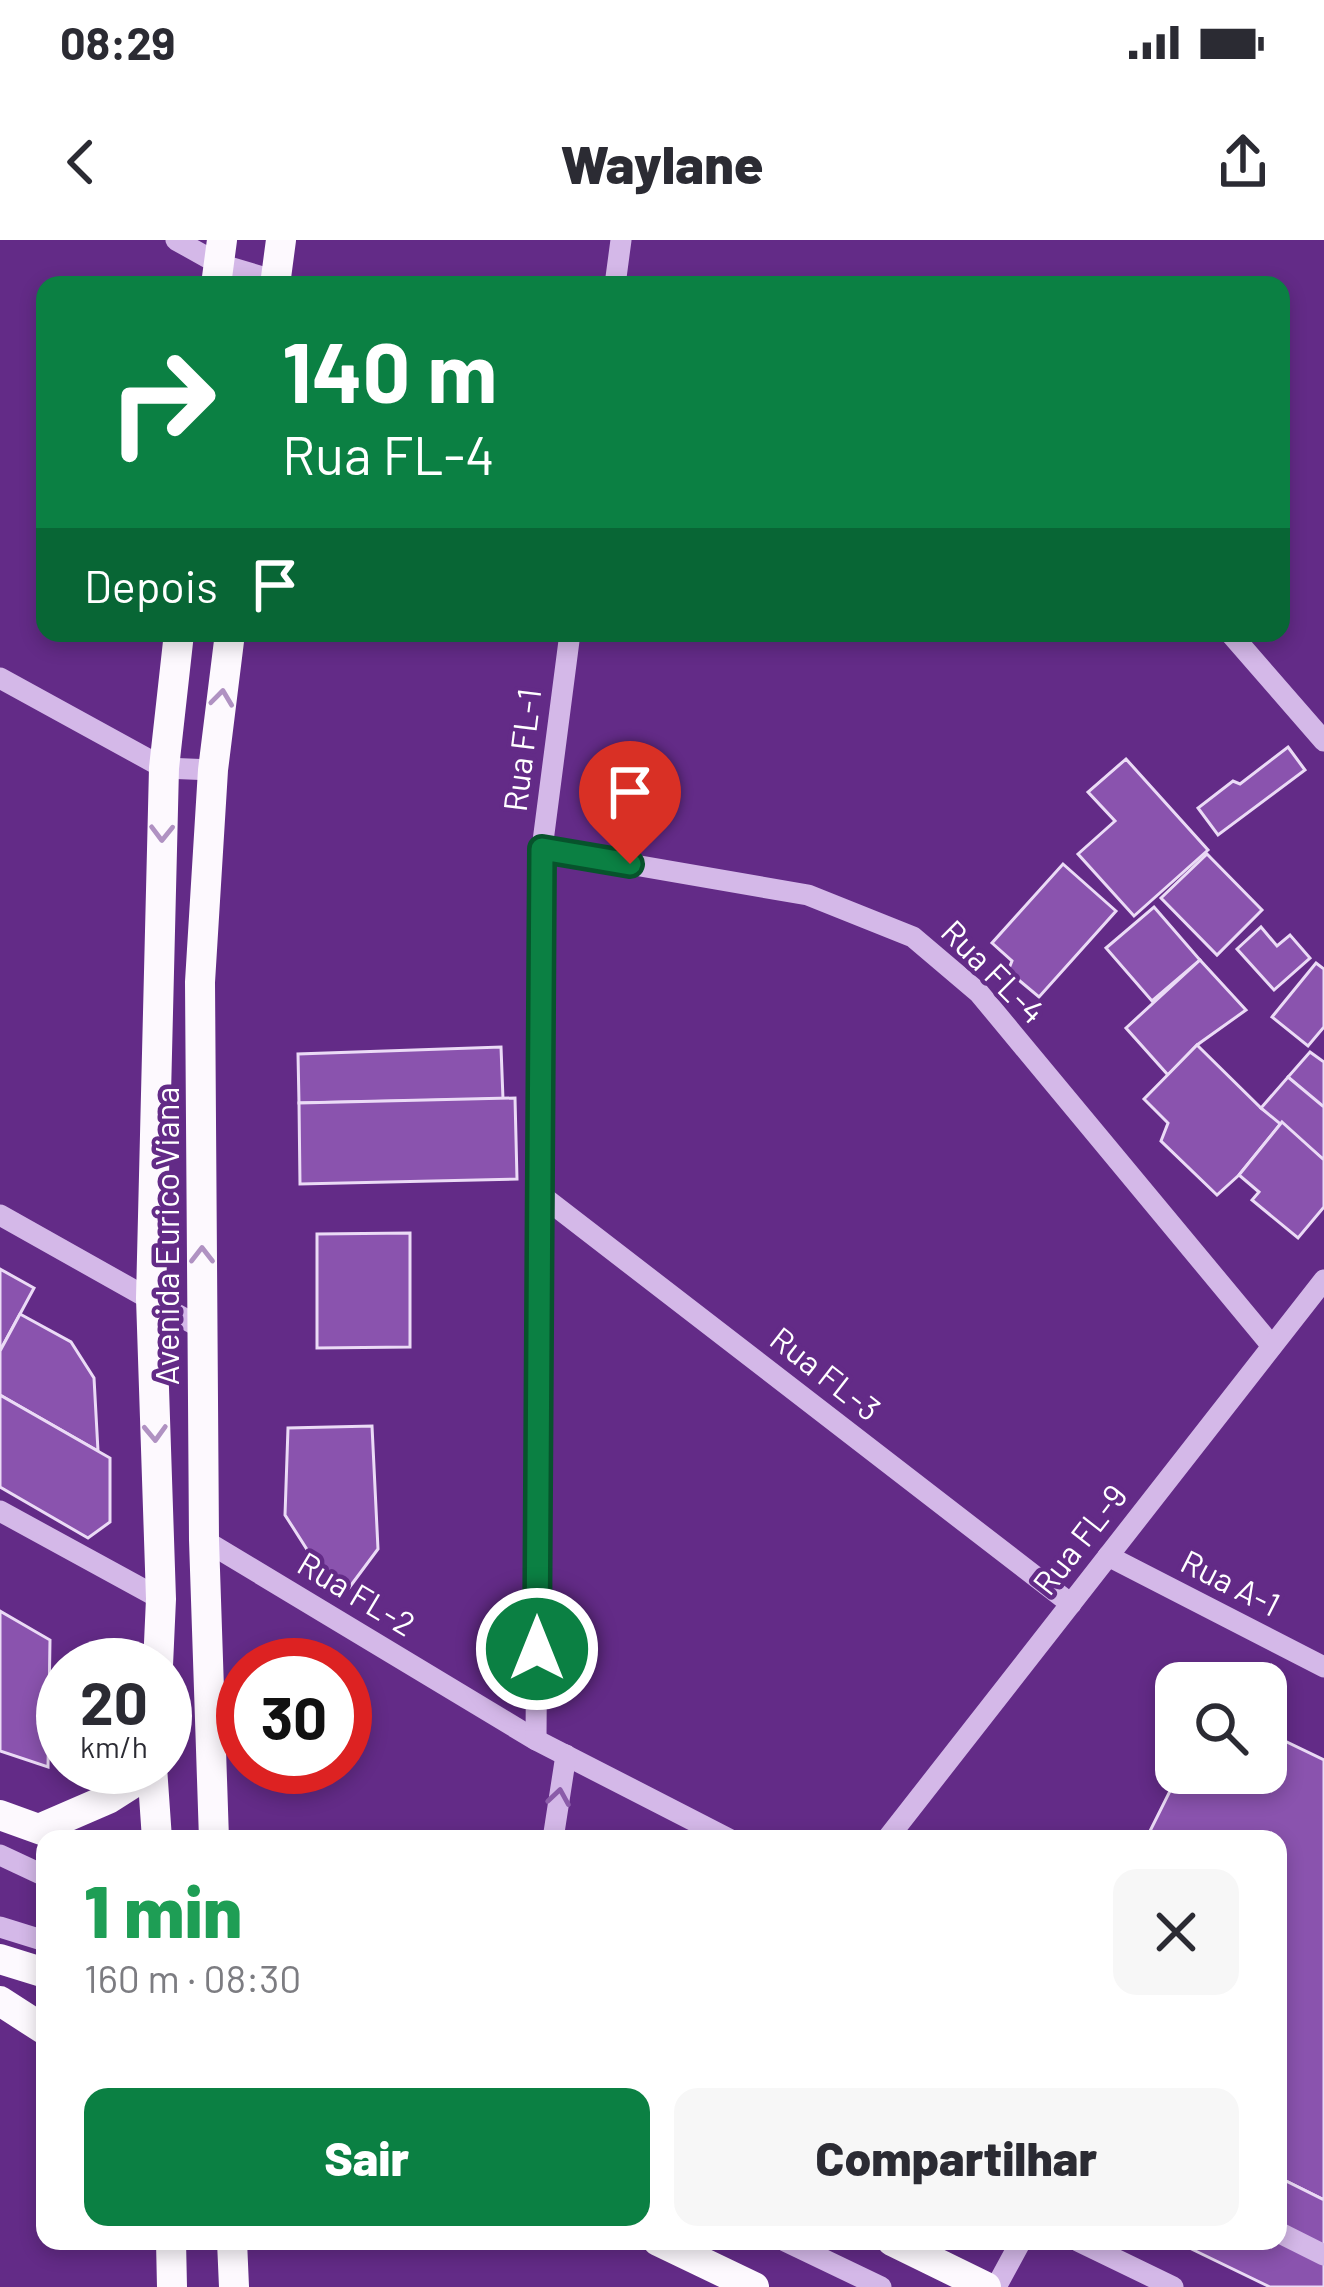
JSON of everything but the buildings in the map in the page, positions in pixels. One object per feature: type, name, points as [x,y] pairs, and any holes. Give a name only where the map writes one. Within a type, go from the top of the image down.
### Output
[{"type":"main road","points":[[276,276],[281,240]]},
{"type":"main road","name":"Avenida Eurico Viana","points":[[159,1638],[151,1298],[164,768],[178,642]]},
{"type":"main road","name":"Avenida Eurico Viana","points":[[215,1830],[204,1540],[200,982],[212,770],[229,642]]},
{"type":"main road","points":[[57,1830],[115,1794]]},
{"type":"main road","points":[[154,1794],[156,1830]]},
{"type":"main road","points":[[0,1815],[43,1830]]},
{"type":"main road","points":[[0,1959],[36,1970]]},
{"type":"main road","points":[[0,2001],[36,2024]]},
{"type":"main road","points":[[171,2250],[172,2287]]},
{"type":"main road","points":[[232,2250],[234,2287]]},
{"type":"main road","points":[[677,2250],[754,2287]]},
{"type":"main road","points":[[910,2250],[986,2287]]},
{"type":"street","points":[[176,240],[255,276]]},
{"type":"street","points":[[616,276],[621,240]]},
{"type":"street","name":"Rua FL-1","points":[[536,1740],[542,849],[569,642]]},
{"type":"street","points":[[1238,642],[1324,741]]},
{"type":"street","points":[[0,678],[164,768],[212,770]]},
{"type":"street","name":"Rua FL-4","points":[[542,849],[808,895],[913,937],[980,993],[1272,1346]]},
{"type":"street","name":"Rua FL-3","points":[[541,1195],[1070,1604]]},
{"type":"street","points":[[0,1215],[202,1329]]},
{"type":"street","name":"Rua FL-9","points":[[894,1830],[1324,1280]]},
{"type":"street","points":[[0,1511],[161,1599]]},
{"type":"street","name":"Rua FL-2","points":[[204,1540],[536,1740],[712,1830]]},
{"type":"street","name":"Rua A-1","points":[[1108,1556],[1324,1666]]},
{"type":"street","points":[[554,1830],[566,1755]]},
{"type":"street","points":[[0,1855],[36,1872]]},
{"type":"street","points":[[0,1927],[36,1938]]},
{"type":"street","points":[[1287,2236],[1324,2255]]},
{"type":"street","points":[[804,2250],[881,2287]]},
{"type":"street","points":[[996,2287],[1017,2250]]},
{"type":"street","points":[[1097,2250],[1173,2287]]},
{"type":"route","points":[[537,1649],[542,849],[630,864]]}]
